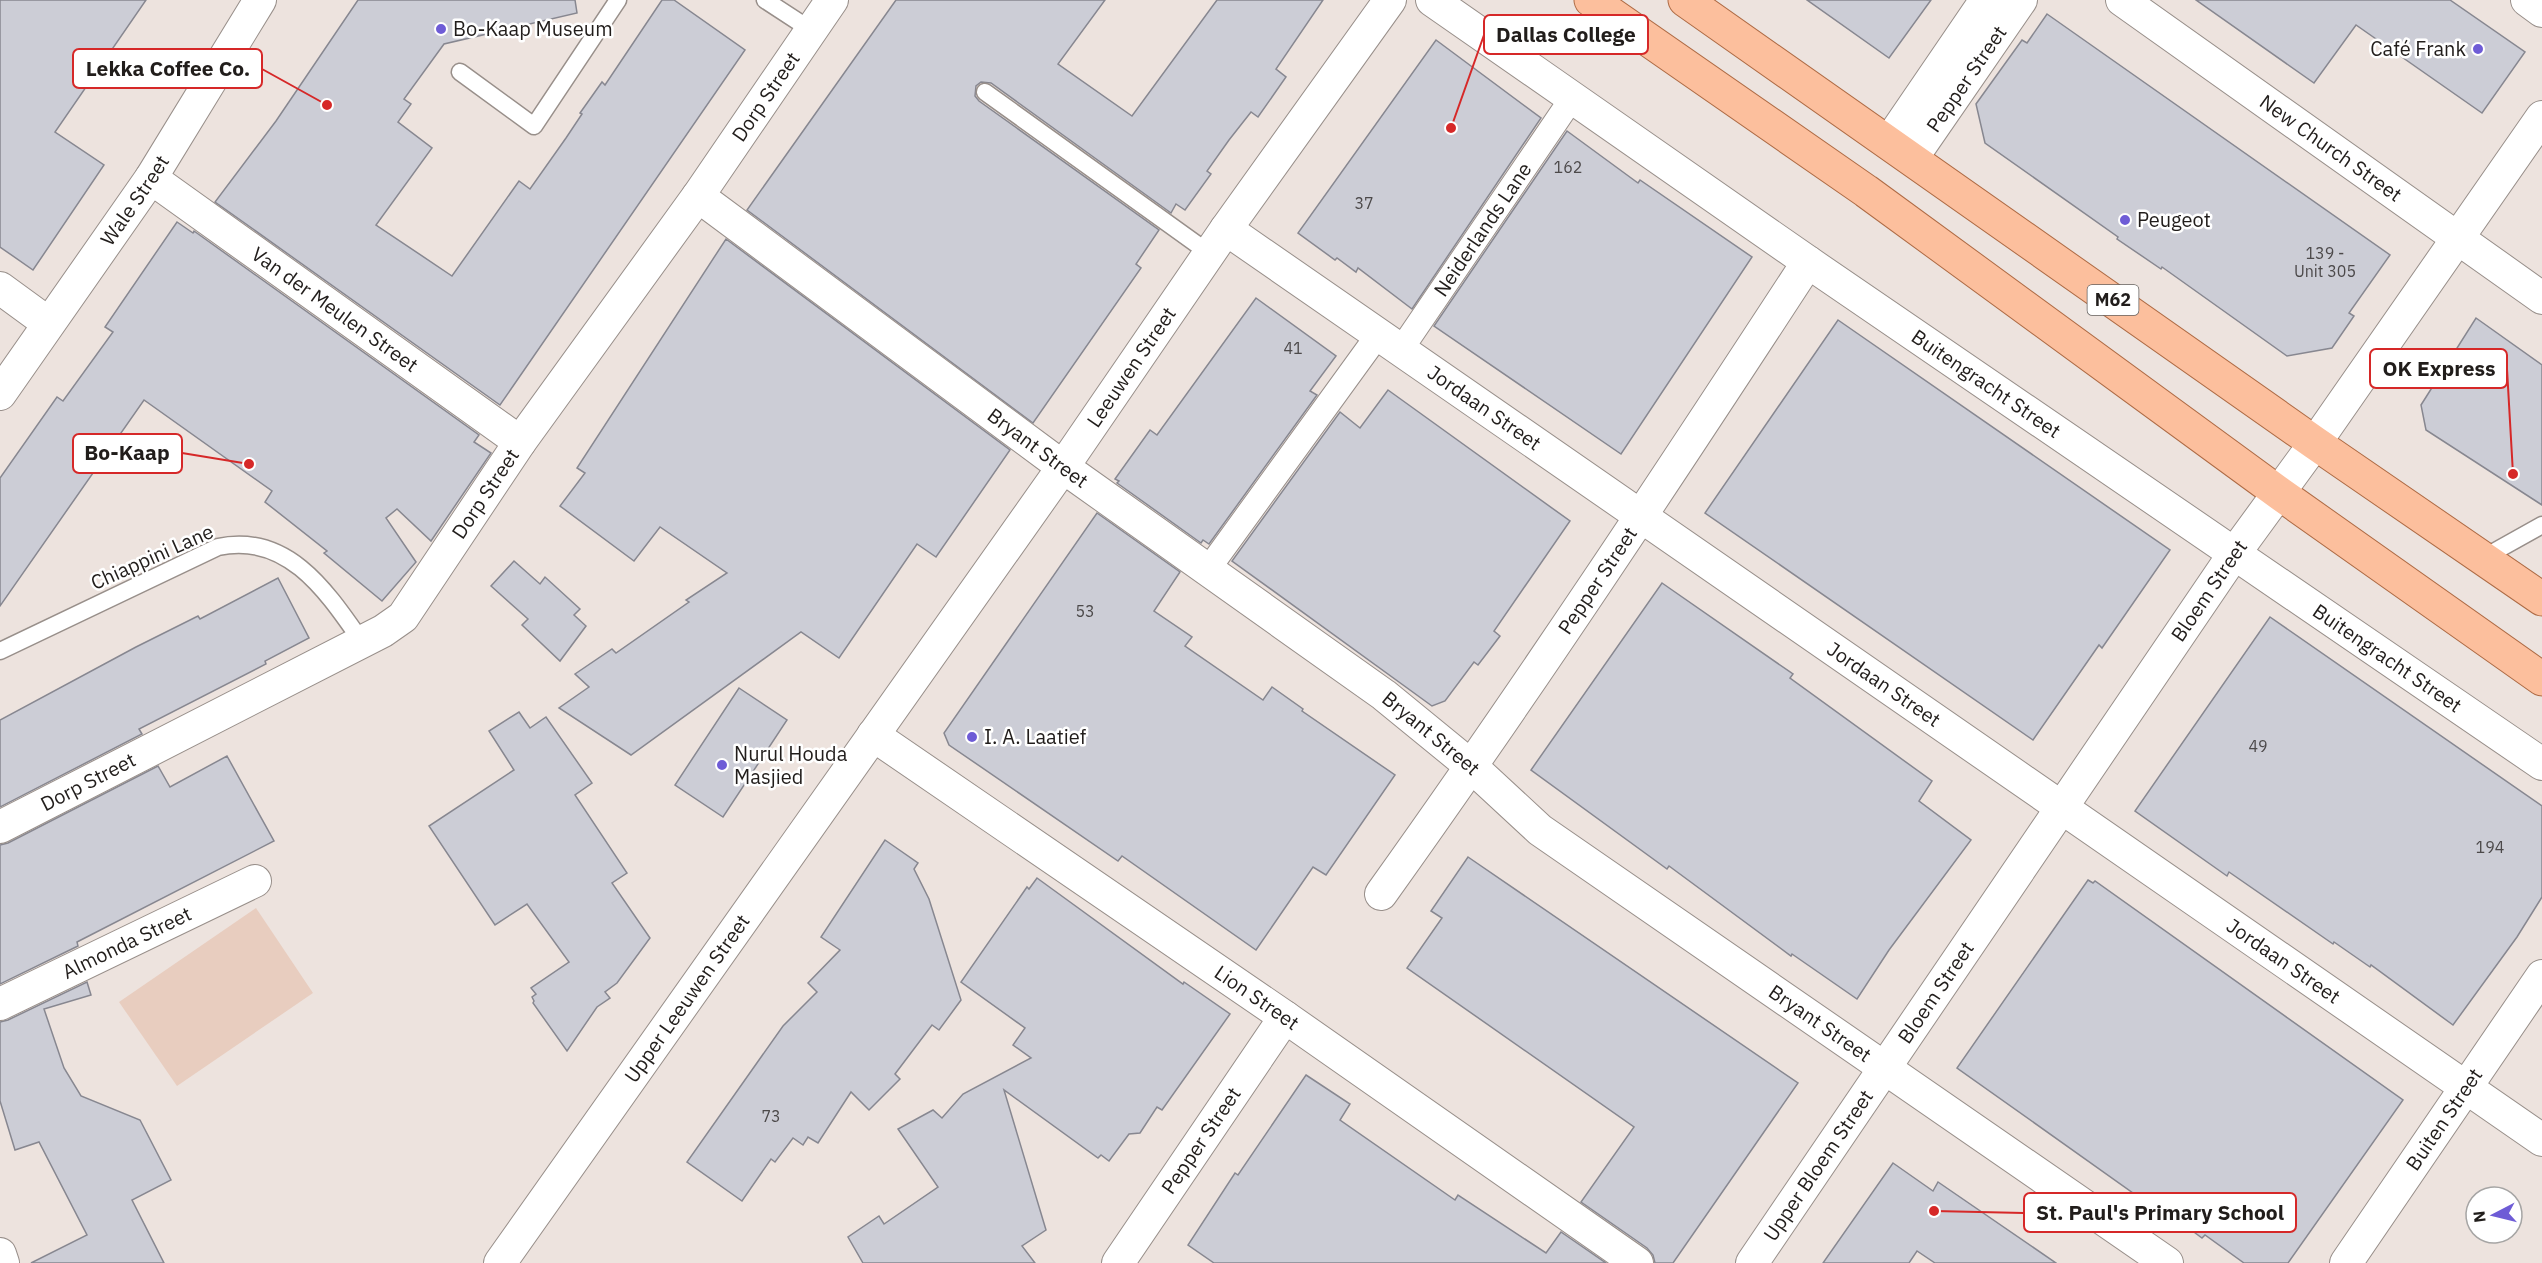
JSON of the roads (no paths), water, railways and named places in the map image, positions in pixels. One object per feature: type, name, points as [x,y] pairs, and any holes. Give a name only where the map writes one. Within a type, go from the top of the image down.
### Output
[{"type":"main road","points":[[1591,0],[1866,191],[2278,493],[2542,679]]},
{"type":"main road","name":"M62","points":[[1685,0],[2315,443],[2542,599]]},
{"type":"street","name":"Wale Street","points":[[0,394],[151,178],[260,0]]},
{"type":"street","name":"Dorp Street","points":[[0,827],[362,642],[403,617],[520,442],[698,196],[832,0]]},
{"type":"street","name":"Leeuwen Street","points":[[873,735],[1063,467],[1217,241],[1390,0]]},
{"type":"street","name":"Buitengracht Street","points":[[1432,0],[1808,262],[2542,764]]},
{"type":"street","name":"Pepper Street","points":[[1901,150],[1986,0]]},
{"type":"street","name":"Pepper Street","points":[[1901,150],[2021,0]]},
{"type":"street","name":"New Church Street","points":[[2122,0],[2542,298]]},
{"type":"street","points":[[2527,0],[2542,11]]},
{"type":"street","name":"Neiderlands Lane","points":[[1209,568],[1389,343],[1566,107]]},
{"type":"street","name":"Bloem Street","points":[[1884,1068],[2234,555],[2315,443],[2542,117]]},
{"type":"street","name":"Van der Meulen Street","points":[[151,178],[520,442]]},
{"type":"street","name":"Bryant Street","points":[[698,196],[1063,467],[1209,568],[1384,694],[1472,767],[1540,830],[2167,1263]]},
{"type":"street","name":"Jordaan Street","points":[[1217,241],[1389,343],[2542,1140]]},
{"type":"street","name":"Pepper Street","points":[[1381,894],[1472,767],[1642,516],[1808,262]]},
{"type":"street","points":[[0,288],[48,323]]},
{"type":"street","name":"Lion Street","points":[[873,735],[1285,1017],[1637,1263]]},
{"type":"street","name":"Upper Leeuwen Street","points":[[500,1263],[873,735]]},
{"type":"street","name":"Almonda Street","points":[[0,1004],[255,881]]},
{"type":"street","name":"Buiten Street","points":[[2346,1263],[2542,976]]},
{"type":"street","name":"Pepper Street","points":[[1129,1260],[1285,1017]]},
{"type":"street","name":"Upper Bloem Street","points":[[1752,1263],[1884,1068]]},
{"type":"street","points":[[0,1254],[3,1263]]},
{"type":"lane","points":[[460,72],[534,126],[618,0]]},
{"type":"lane","points":[[765,0],[811,30]]},
{"type":"lane","points":[[985,92],[1217,241]]},
{"type":"lane","points":[[2483,558],[2542,525]]},
{"type":"lane","name":"Chiappini Lane","points":[[0,651],[218,547],[247,543],[277,553],[301,568],[329,595],[362,642]]},
{"type":"place","name":"Bo-Kaap Museum","points":[[441,29]]},
{"type":"place","name":"Café Frank","points":[[2478,49]]},
{"type":"place","name":"Lekka Coffee Co.","points":[[327,105]]},
{"type":"place","name":"Dallas College","points":[[1451,128]]},
{"type":"place","name":"Peugeot","points":[[2125,220]]},
{"type":"place","name":"Bo-Kaap","points":[[249,464]]},
{"type":"place","name":"OK Express","points":[[2513,474]]},
{"type":"place","name":"I. A. Laatief","points":[[972,737]]},
{"type":"place","name":"Nurul Houda Masjied","points":[[722,765]]},
{"type":"place","name":"St. Paul's Primary School","points":[[1934,1211]]}]
